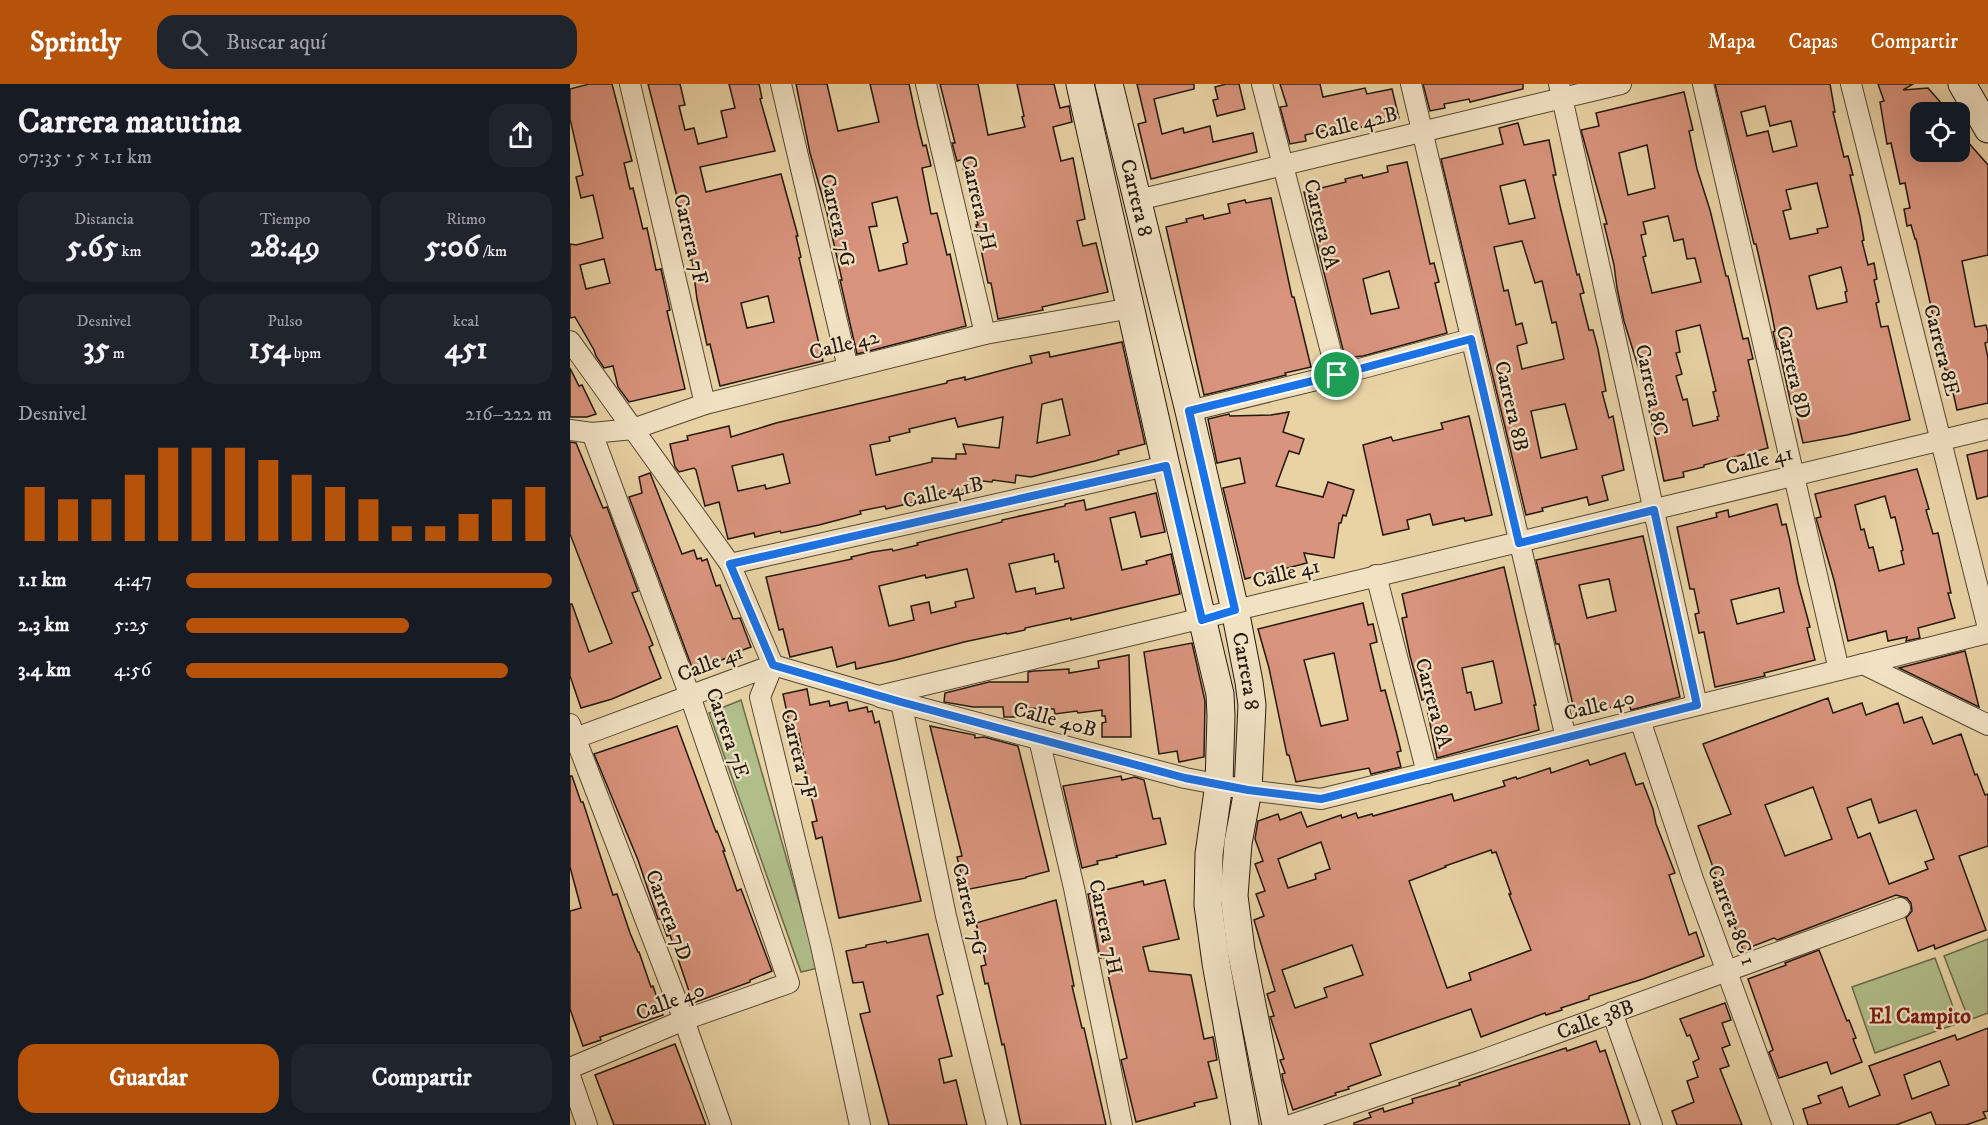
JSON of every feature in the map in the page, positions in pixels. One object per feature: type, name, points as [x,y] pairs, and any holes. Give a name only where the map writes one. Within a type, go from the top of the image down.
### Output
[{"type":"street","name":"Carrera 7F","points":[[630,84],[705,404]]},
{"type":"street","name":"Carrera 7G","points":[[781,84],[848,368]]},
{"type":"street","name":"Carrera 7H","points":[[926,84],[985,334]]},
{"type":"street","name":"Carrera 8","points":[[1080,84],[1220,694],[1220,784],[1209,854],[1208,905],[1245,1124]]},
{"type":"street","name":"Carrera 8","points":[[1109,84],[1189,411],[1235,610],[1249,682],[1252,705],[1248,790],[1238,843],[1234,896],[1241,950],[1276,1125]]},
{"type":"street","name":"Carrera 8A","points":[[1262,84],[1337,375]]},
{"type":"street","name":"Carrera 8B","points":[[1411,84],[1566,738]]},
{"type":"street","name":"Calle 42B","points":[[1138,200],[1422,132],[1561,91],[1621,84]]},
{"type":"street","name":"Carrera 8D","points":[[1703,84],[1839,670]]},
{"type":"street","name":"Carrera 8E","points":[[1851,84],[1988,628]]},
{"type":"street","points":[[1962,84],[1988,129]]},
{"type":"street","name":"Carrera 8C","points":[[1561,91],[1697,705]]},
{"type":"street","name":"Calle 42","points":[[570,430],[592,433],[633,429],[705,404],[985,334],[1132,308]]},
{"type":"street","points":[[1189,411],[1471,339]]},
{"type":"street","points":[[570,341],[730,564],[773,665]]},
{"type":"street","name":"Calle 41","points":[[572,734],[690,696],[773,665],[879,696],[1988,429]]},
{"type":"street","name":"Carrera 7E","points":[[592,433],[690,696],[789,983]]},
{"type":"street","name":"Calle 41B","points":[[730,564],[1166,466]]},
{"type":"street","name":"Carrera 8A","points":[[1376,575],[1427,773]]},
{"type":"street","name":"Calle 40","points":[[1220,784],[1248,790],[1321,799],[1988,633]]},
{"type":"street","points":[[1863,664],[1988,725]]},
{"type":"street","name":"Carrera 7F","points":[[773,665],[760,697],[821,946],[860,1125]]},
{"type":"street","name":"Calle 40B","points":[[879,696],[1185,778],[1220,784]]},
{"type":"street","name":"Carrera 7G","points":[[901,702],[946,916],[997,1125]]},
{"type":"street","name":"Carrera 8C 1","points":[[1640,720],[1693,879],[1783,1125]]},
{"type":"street","name":"Carrera 7D","points":[[572,734],[684,1020],[721,1125]]},
{"type":"street","name":"Carrera 7H","points":[[1039,740],[1074,888],[1122,1125]]},
{"type":"street","name":"Calle 38B","points":[[1291,1125],[1391,1092],[1900,908]]},
{"type":"street","name":"Calle 40","points":[[570,1068],[684,1020],[789,983]]},
{"type":"street","points":[[1612,1012],[1652,1125]]},
{"type":"street","points":[[570,1076],[587,1125]]},
{"type":"green space","points":[[741,700],[818,968],[801,972],[709,713]]},
{"type":"green space","points":[[1988,939],[1988,1013],[1969,1020],[1944,956]]},
{"type":"green space","points":[[1935,958],[1959,1023],[1875,1053],[1852,987]]},
{"type":"building","points":[[589,84],[612,84],[632,161],[624,163],[630,189],[633,188],[643,229],[647,228],[656,270],[661,269],[670,310],[667,311],[685,389],[629,402],[618,387],[613,366],[604,368],[575,317],[570,318],[570,244],[576,245],[603,238],[593,195],[581,198],[576,177],[583,175],[570,119],[570,89]],"holes":[[[604,259],[610,283],[586,289],[580,265]]]},
{"type":"building","points":[[648,84],[680,84],[685,105],[679,106],[685,130],[694,128],[698,144],[727,137],[721,111],[735,108],[729,84],[759,84],[762,98],[760,99],[775,151],[700,167],[706,192],[781,174],[798,236],[796,236],[801,257],[799,258],[823,361],[720,386],[710,344],[707,345],[697,299],[692,260],[690,260],[680,221],[683,220]],"holes":[[[768,296],[774,322],[747,328],[741,303]]]},
{"type":"building","points":[[796,84],[827,84],[838,131],[879,122],[870,84],[909,84],[923,146],[926,145],[931,166],[922,168],[931,214],[937,213],[947,255],[950,254],[966,326],[857,354],[827,213],[810,153]],"holes":[[[897,197],[908,242],[903,244],[907,264],[879,271],[869,227],[877,226],[872,203]]]},
{"type":"building","points":[[940,84],[978,84],[988,135],[1025,127],[1017,84],[1054,84],[1060,108],[1069,106],[1072,122],[1053,127],[1061,161],[1073,158],[1085,219],[1077,221],[1083,246],[1096,243],[1108,292],[1042,307],[1043,310],[998,319],[991,283],[988,283],[976,225],[978,225],[961,160],[957,161],[952,143],[955,143]]},
{"type":"building","points":[[1137,84],[1194,84],[1194,89],[1154,99],[1162,134],[1183,128],[1184,133],[1210,126],[1213,142],[1253,133],[1257,152],[1151,179],[1138,124],[1146,122]]},
{"type":"building","points":[[1239,84],[1245,109],[1217,116],[1213,100],[1218,99],[1215,87]]},
{"type":"building","points":[[1280,84],[1320,84],[1323,97],[1365,88],[1367,94],[1392,89],[1399,118],[1333,133],[1332,129],[1305,135],[1306,141],[1290,144],[1280,107],[1287,106]]},
{"type":"building","points":[[1423,84],[1523,84],[1523,89],[1470,102],[1469,99],[1444,104],[1445,108],[1430,111]]},
{"type":"building","points":[[1715,84],[1830,84],[1835,112],[1833,112],[1844,157],[1848,156],[1853,175],[1850,175],[1860,217],[1864,240],[1862,241],[1868,265],[1874,263],[1877,279],[1874,280],[1879,302],[1876,303],[1881,327],[1888,326],[1910,420],[1803,443],[1794,404],[1791,404],[1779,349],[1777,349],[1771,310],[1756,244],[1754,244]],"holes":[[[1765,106],[1770,126],[1791,121],[1797,146],[1773,152],[1768,131],[1747,136],[1741,112]],[[1817,183],[1828,227],[1817,229],[1818,233],[1790,239],[1783,211],[1791,209],[1786,190]],[[1841,267],[1847,291],[1845,292],[1847,302],[1817,309],[1809,276]]]},
{"type":"building","points":[[1878,84],[1913,84],[1903,90],[1928,88],[1940,102],[1910,102],[1910,162],[1970,162],[1970,145],[1988,165],[1988,255],[1962,261],[1975,327],[1986,325],[1988,332],[1988,342],[1985,343],[1988,358],[1988,403],[1957,410],[1948,370],[1945,370],[1916,239],[1911,225],[1907,226],[1904,209],[1910,208],[1905,183],[1900,184],[1891,143],[1887,144],[1880,102],[1884,101]]},
{"type":"building","points":[[1684,92],[1693,130],[1689,131],[1697,169],[1710,210],[1726,276],[1728,276],[1743,339],[1748,338],[1753,359],[1748,360],[1768,448],[1704,465],[1704,467],[1683,472],[1684,477],[1664,481],[1644,386],[1624,321],[1604,224],[1607,224],[1581,130],[1599,126],[1596,113]],"holes":[[[1647,145],[1655,188],[1628,195],[1619,153]],[[1668,216],[1674,241],[1683,239],[1687,259],[1695,258],[1701,282],[1652,293],[1643,257],[1646,256],[1641,235],[1646,234],[1643,222]],[[1700,325],[1716,391],[1713,392],[1718,420],[1693,426],[1687,399],[1683,400],[1676,376],[1682,374],[1676,353],[1680,352],[1676,331]]]},
{"type":"building","points":[[1518,123],[1524,145],[1549,140],[1556,175],[1553,175],[1561,210],[1577,275],[1579,274],[1584,293],[1580,294],[1589,330],[1593,330],[1598,349],[1606,391],[1602,392],[1609,418],[1613,416],[1624,470],[1602,476],[1608,500],[1589,505],[1587,497],[1542,508],[1543,511],[1526,515],[1441,159],[1503,144],[1499,128]],"holes":[[[1525,180],[1535,218],[1509,224],[1500,186]],[[1522,241],[1535,283],[1542,281],[1552,323],[1556,322],[1564,359],[1522,369],[1517,346],[1527,343],[1522,323],[1516,325],[1508,290],[1504,291],[1494,247]],[[1565,404],[1577,449],[1541,458],[1531,411]]]},
{"type":"building","points":[[1407,162],[1430,264],[1434,263],[1439,282],[1435,283],[1447,333],[1363,356],[1345,358],[1304,192],[1346,182],[1345,179],[1362,175],[1363,178],[1388,172],[1387,166]],"holes":[[[1389,271],[1399,308],[1371,314],[1363,279]]]},
{"type":"building","points":[[1271,198],[1292,297],[1294,297],[1311,367],[1204,395],[1166,227],[1203,215],[1204,219],[1230,213],[1228,204]]},
{"type":"building","points":[[1122,342],[1145,444],[1118,451],[1119,454],[1095,461],[1031,477],[1016,475],[1015,483],[973,480],[972,492],[952,490],[951,494],[927,493],[927,499],[886,509],[885,506],[860,511],[861,514],[819,525],[755,537],[754,533],[728,539],[719,502],[705,506],[696,470],[694,468],[679,472],[675,467],[670,444],[688,440],[687,436],[729,426],[731,437],[776,423],[947,383],[947,381],[965,377],[965,380],[1032,363],[1030,356],[1049,352],[1050,357]],"holes":[[[1062,399],[1070,435],[1037,443],[1042,404]],[[1003,417],[999,448],[963,444],[966,454],[956,454],[956,459],[932,458],[932,462],[876,475],[870,445],[890,441],[889,437],[910,432],[909,429],[955,418],[958,427]],[[783,454],[790,483],[766,489],[765,485],[738,491],[732,466]]]},
{"type":"building","points":[[570,368],[579,386],[582,385],[596,414],[587,417],[570,417]]},
{"type":"building","points":[[1289,412],[1283,432],[1304,439],[1299,454],[1289,451],[1276,486],[1323,497],[1328,482],[1354,490],[1346,516],[1343,515],[1339,523],[1334,558],[1304,553],[1307,563],[1245,579],[1223,488],[1245,483],[1240,458],[1217,463],[1208,419],[1229,414],[1230,416],[1271,415]]},
{"type":"building","points":[[1469,416],[1492,515],[1433,525],[1430,514],[1407,520],[1409,529],[1383,535],[1363,445],[1391,437],[1393,441],[1443,429],[1441,423]]},
{"type":"building","points":[[570,442],[576,443],[603,508],[607,507],[638,591],[632,593],[653,645],[649,647],[661,678],[612,699],[581,708],[570,676],[570,604],[572,604],[589,652],[612,643],[570,534]]},
{"type":"building","points":[[1988,450],[1988,496],[1977,499],[1967,455]]},
{"type":"building","points":[[1917,469],[1929,509],[1926,510],[1933,534],[1938,533],[1951,593],[1948,593],[1955,618],[1918,628],[1920,638],[1906,641],[1907,637],[1888,641],[1886,631],[1848,641],[1834,580],[1816,518],[1821,517],[1815,494]],"holes":[[[1885,496],[1891,518],[1895,517],[1904,564],[1879,571],[1873,547],[1869,548],[1864,529],[1861,530],[1855,505]]]},
{"type":"building","points":[[650,473],[682,554],[694,550],[697,559],[701,558],[702,561],[707,559],[716,586],[720,585],[733,619],[740,618],[751,647],[693,670],[629,497],[642,493],[639,477]]},
{"type":"building","points":[[1156,493],[1165,532],[1141,537],[1135,512],[1110,518],[1122,570],[1147,564],[1146,561],[1171,554],[1180,594],[964,642],[856,669],[855,662],[837,667],[832,647],[790,657],[783,629],[779,630],[766,577],[852,559],[851,557],[872,552],[892,549],[893,551],[918,545],[917,543],[1084,500],[1086,510]],"holes":[[[1054,554],[1055,562],[1058,561],[1064,588],[1036,594],[1035,588],[1016,592],[1009,564]],[[967,569],[974,598],[955,602],[956,607],[931,613],[929,602],[911,606],[914,620],[889,626],[879,586],[925,575],[926,578]]]},
{"type":"building","points":[[1777,504],[1782,525],[1786,524],[1810,627],[1807,628],[1815,660],[1764,673],[1765,676],[1715,687],[1704,632],[1699,633],[1695,614],[1699,613],[1694,589],[1690,589],[1677,527],[1717,517],[1716,513],[1728,510],[1729,517]],"holes":[[[1779,588],[1784,612],[1737,624],[1731,600]]]},
{"type":"building","points":[[1643,536],[1680,697],[1631,710],[1629,704],[1575,714],[1536,560]],"holes":[[[1609,579],[1616,611],[1587,618],[1579,585]]]},
{"type":"building","points":[[1504,567],[1536,705],[1534,705],[1539,730],[1437,758],[1425,699],[1422,700],[1410,656],[1402,618],[1407,617],[1402,594]],"holes":[[[1493,661],[1502,703],[1475,710],[1471,692],[1467,693],[1462,668]]]},
{"type":"building","points":[[1363,603],[1368,625],[1373,624],[1377,642],[1370,644],[1381,691],[1385,690],[1396,731],[1401,751],[1397,752],[1401,767],[1371,774],[1369,768],[1296,782],[1289,755],[1287,755],[1269,668],[1258,629]],"holes":[[[1334,653],[1348,720],[1321,726],[1304,660]]]},
{"type":"building","points":[[1192,643],[1205,701],[1204,757],[1179,762],[1177,751],[1159,754],[1144,652]]},
{"type":"building","points":[[1965,651],[1979,707],[1899,668]]},
{"type":"building","points":[[1129,655],[1131,737],[1102,737],[1102,723],[1106,722],[1105,716],[1102,716],[1102,710],[1055,714],[1054,709],[1018,708],[1018,717],[1004,717],[1003,707],[973,707],[944,702],[945,693],[989,682],[1028,682],[1028,672],[1034,671],[1069,669],[1069,673],[1099,668],[1098,661]]},
{"type":"building","points":[[807,689],[810,705],[829,701],[830,706],[847,702],[849,711],[867,707],[868,712],[872,711],[875,723],[879,721],[921,901],[839,918],[822,837],[816,839],[812,822],[817,821],[802,759],[804,759],[799,734],[792,736],[783,694]]},
{"type":"building","points":[[1828,698],[1833,713],[1862,703],[1866,715],[1898,703],[1904,723],[1922,717],[1933,744],[1961,734],[1975,775],[1977,774],[1985,795],[1988,794],[1988,846],[1959,856],[1986,930],[1935,949],[1934,945],[1918,951],[1906,918],[1912,911],[1911,903],[1907,898],[1896,895],[1777,940],[1774,938],[1743,950],[1698,826],[1731,814],[1703,744]],"holes":[[[1813,787],[1832,839],[1785,856],[1765,805]],[[1871,799],[1879,823],[1916,810],[1934,859],[1925,862],[1928,869],[1889,884],[1870,833],[1858,838],[1847,808]]]},
{"type":"building","points":[[677,726],[725,851],[723,851],[737,891],[741,889],[772,971],[750,982],[693,1003],[670,935],[667,936],[661,919],[658,919],[638,860],[594,754]]},
{"type":"building","points":[[930,726],[1018,746],[1049,871],[965,890],[957,857],[962,856]]},
{"type":"building","points":[[1625,753],[1636,785],[1643,783],[1675,873],[1669,875],[1689,935],[1696,932],[1704,956],[1589,996],[1589,999],[1561,1008],[1562,1010],[1546,1015],[1545,1013],[1481,1037],[1471,1009],[1370,1044],[1381,1075],[1348,1087],[1349,1089],[1335,1093],[1336,1095],[1293,1110],[1283,1080],[1282,1074],[1285,1073],[1280,1060],[1284,1059],[1270,1017],[1274,1016],[1267,994],[1275,991],[1254,920],[1264,916],[1256,894],[1265,891],[1255,864],[1263,861],[1255,839],[1258,821],[1278,814],[1280,820],[1301,812],[1307,827],[1341,815],[1342,818],[1356,813],[1358,818],[1372,814],[1373,816],[1452,794],[1454,801],[1505,786],[1503,781],[1516,777],[1517,779],[1550,768],[1551,773],[1588,760],[1590,765]],"holes":[[[1321,842],[1330,869],[1315,874],[1316,879],[1288,888],[1278,859]],[[1491,850],[1492,853],[1496,852],[1511,894],[1509,894],[1531,950],[1469,973],[1471,980],[1447,988],[1409,881]],[[1352,945],[1363,975],[1324,988],[1327,997],[1295,1008],[1282,970]]]},
{"type":"building","points":[[570,776],[583,802],[613,895],[617,894],[663,1015],[600,1037],[601,1040],[583,1046],[570,1009],[570,911],[581,908],[570,867]]},
{"type":"building","points":[[1121,776],[1122,780],[1135,777],[1144,780],[1153,819],[1160,818],[1166,844],[1097,861],[1098,864],[1082,868],[1063,786]]},
{"type":"building","points":[[1165,880],[1179,939],[1143,947],[1149,971],[1191,975],[1204,1039],[1213,1037],[1217,1060],[1208,1062],[1217,1098],[1136,1122],[1121,1060],[1127,1058],[1104,957],[1100,958],[1088,894],[1143,881],[1144,885]]},
{"type":"building","points":[[1056,900],[1074,986],[1072,986],[1106,1125],[1021,1125],[1004,1044],[1002,1045],[988,983],[985,984],[981,966],[986,965],[976,923]]},
{"type":"building","points":[[928,934],[943,994],[937,996],[952,1056],[939,1059],[944,1083],[956,1080],[967,1125],[889,1125],[860,1014],[870,1012],[863,982],[853,983],[846,951],[866,947],[866,945]]},
{"type":"building","points":[[1819,950],[1856,1038],[1853,1039],[1862,1062],[1831,1074],[1827,1062],[1779,1078],[1769,1052],[1773,1050],[1748,979]]},
{"type":"building","points":[[1725,1003],[1731,1020],[1722,1023],[1730,1045],[1722,1048],[1729,1066],[1720,1069],[1742,1125],[1677,1125],[1672,1111],[1694,1102],[1687,1081],[1698,1077],[1693,1062],[1699,1059],[1690,1035],[1687,1036],[1680,1019]]},
{"type":"building","points":[[1988,1028],[1988,1111],[1983,1112],[1986,1118],[1966,1125],[1936,1125],[1931,1112],[1896,1125],[1808,1125],[1803,1109],[1821,1103],[1818,1096],[1842,1087],[1849,1107],[1880,1095],[1869,1066],[1955,1035],[1957,1040]],"holes":[[[1940,1061],[1949,1085],[1912,1099],[1904,1075]]]},
{"type":"building","points":[[1596,1041],[1600,1052],[1605,1050],[1630,1125],[1354,1125],[1354,1123],[1371,1117],[1369,1113],[1383,1108],[1384,1112],[1413,1103],[1412,1099],[1460,1085],[1459,1083],[1566,1048],[1567,1051]]},
{"type":"building","points":[[675,1044],[706,1125],[614,1125],[595,1075]]},
{"type":"district","name":"El Campito","points":[[1920,1015]]},
{"type":"route","points":[[1471,339],[1519,543],[1654,510],[1697,705],[1321,799],[1248,790],[1185,778],[901,702],[773,665],[730,564],[1166,466],[1202,620],[1235,610],[1189,411],[1337,375],[1471,339]]}]
